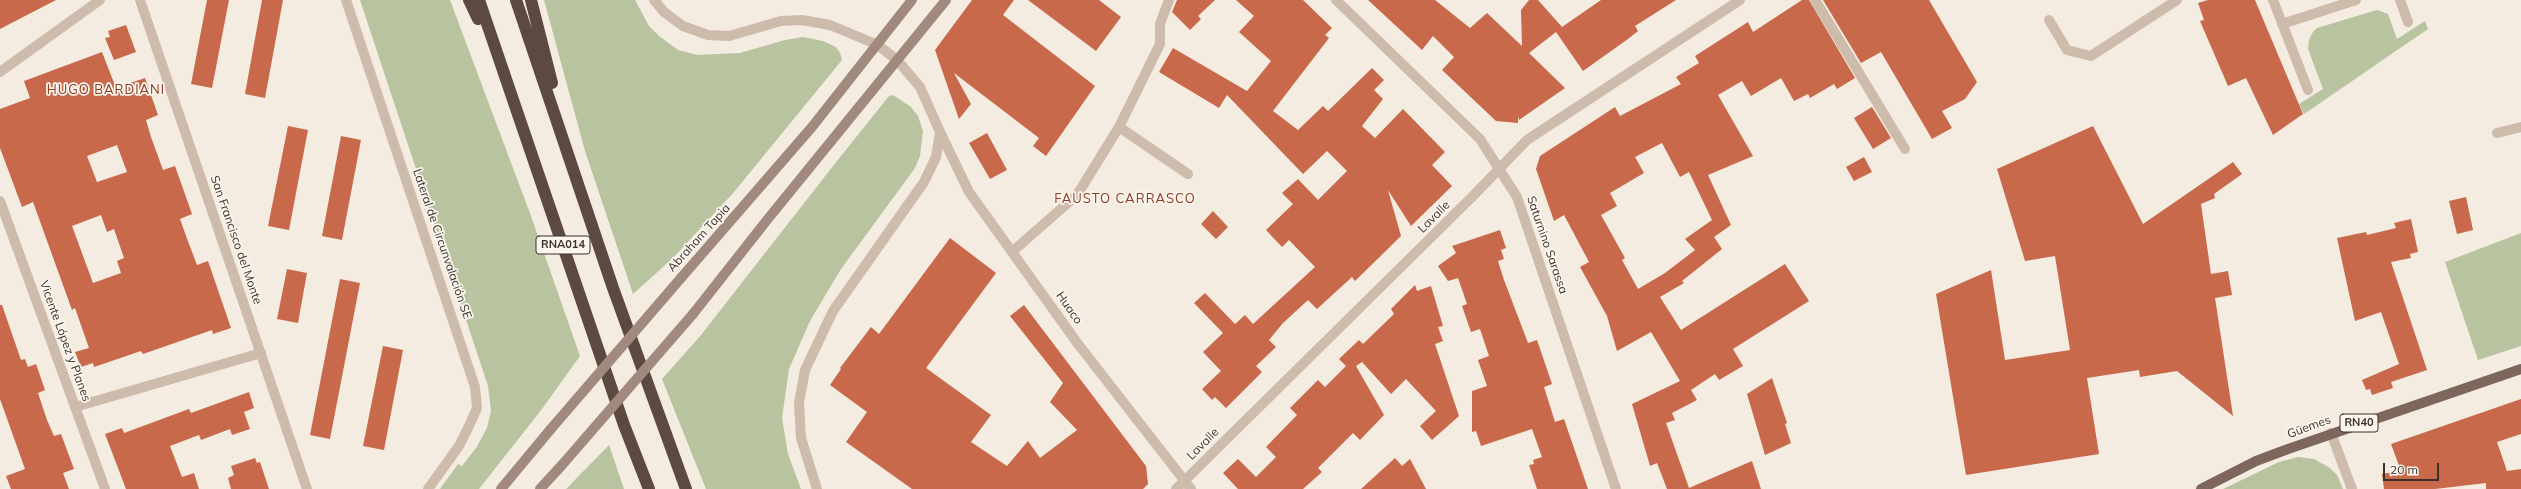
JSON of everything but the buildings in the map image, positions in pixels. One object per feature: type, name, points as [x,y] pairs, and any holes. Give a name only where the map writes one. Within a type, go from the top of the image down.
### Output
[{"type":"highway","points":[[469,0],[503,71]]},
{"type":"highway","name":"RNA014","points":[[479,0],[624,425],[649,489]]},
{"type":"highway","name":"RNA014","points":[[516,0],[592,225],[686,489]]},
{"type":"highway","points":[[531,0],[592,225]]},
{"type":"highway","points":[[624,425],[640,489]]},
{"type":"main road","name":"Abraham Tapia","points":[[501,489],[550,430],[812,127],[912,0]]},
{"type":"main road","points":[[540,489],[693,314],[767,220],[898,61],[946,0]]},
{"type":"main road","name":"Güemes","points":[[2201,489],[2256,461],[2331,433],[2521,369]]},
{"type":"street","points":[[0,72],[100,0]]},
{"type":"street","name":"San Francisco del Monte","points":[[140,0],[307,489]]},
{"type":"street","name":"Lateral de Circunvalación SE","points":[[346,0],[475,388],[477,408],[470,426],[459,446],[428,489]]},
{"type":"street","points":[[654,0],[664,12],[683,26],[708,35],[729,36],[781,21],[802,20],[830,25],[878,45],[898,61],[920,87],[940,132],[936,157],[924,182],[834,311],[812,352],[801,386],[799,420],[804,452],[817,489]]},
{"type":"street","points":[[1013,251],[1077,195],[1119,127],[1160,44],[1160,24],[1169,0]]},
{"type":"street","name":"Saturnino Sarassa","points":[[1336,0],[1480,140],[1517,197],[1616,489]]},
{"type":"street","name":"Lavalle","points":[[1176,489],[1527,140],[1740,0]]},
{"type":"street","points":[[1815,0],[1905,149]]},
{"type":"street","points":[[2049,20],[2067,50],[2091,56],[2178,0]]},
{"type":"street","points":[[2273,0],[2308,90]]},
{"type":"street","points":[[2282,24],[2356,0]]},
{"type":"street","points":[[2400,0],[2408,22]]},
{"type":"street","points":[[1119,127],[1188,174]]},
{"type":"street","points":[[2497,133],[2521,127]]},
{"type":"street","name":"Huaco","points":[[940,132],[969,192],[1013,251],[1078,344],[1191,489]]},
{"type":"street","name":"Vicente López y Planes","points":[[0,201],[105,489]]},
{"type":"street","points":[[75,407],[261,353]]},
{"type":"street","points":[[2331,433],[2352,489]]},
{"type":"green space","points":[[360,0],[450,0],[531,216],[580,356],[542,409],[479,489],[440,489],[458,464],[462,466],[476,448],[487,428],[491,411],[488,386]]},
{"type":"green space","points":[[544,0],[635,0],[649,26],[659,36],[678,50],[697,55],[740,53],[785,40],[803,37],[823,41],[836,47],[840,53],[842,60],[734,192],[673,258],[633,294],[585,151]]},
{"type":"green space","points":[[2377,10],[2388,14],[2397,39],[2425,21],[2428,29],[2304,114],[2299,104],[2323,89],[2308,49],[2309,40],[2313,32],[2317,28]]},
{"type":"green space","points":[[893,95],[911,107],[918,116],[923,131],[920,156],[915,168],[841,269],[810,321],[789,369],[782,418],[788,454],[801,489],[706,489],[662,379],[701,335],[889,96]]},
{"type":"green space","points":[[2521,233],[2521,346],[2478,360],[2445,262]]},
{"type":"green space","points":[[609,445],[624,489],[566,489],[569,486]]},
{"type":"green space","points":[[2298,457],[2314,459],[2330,468],[2337,475],[2343,489],[2223,489],[2279,462]]},
{"type":"district","name":"HUGO BARDIANI","points":[[106,90]]},
{"type":"district","name":"FAUSTO CARRASCO","points":[[1125,199]]}]
